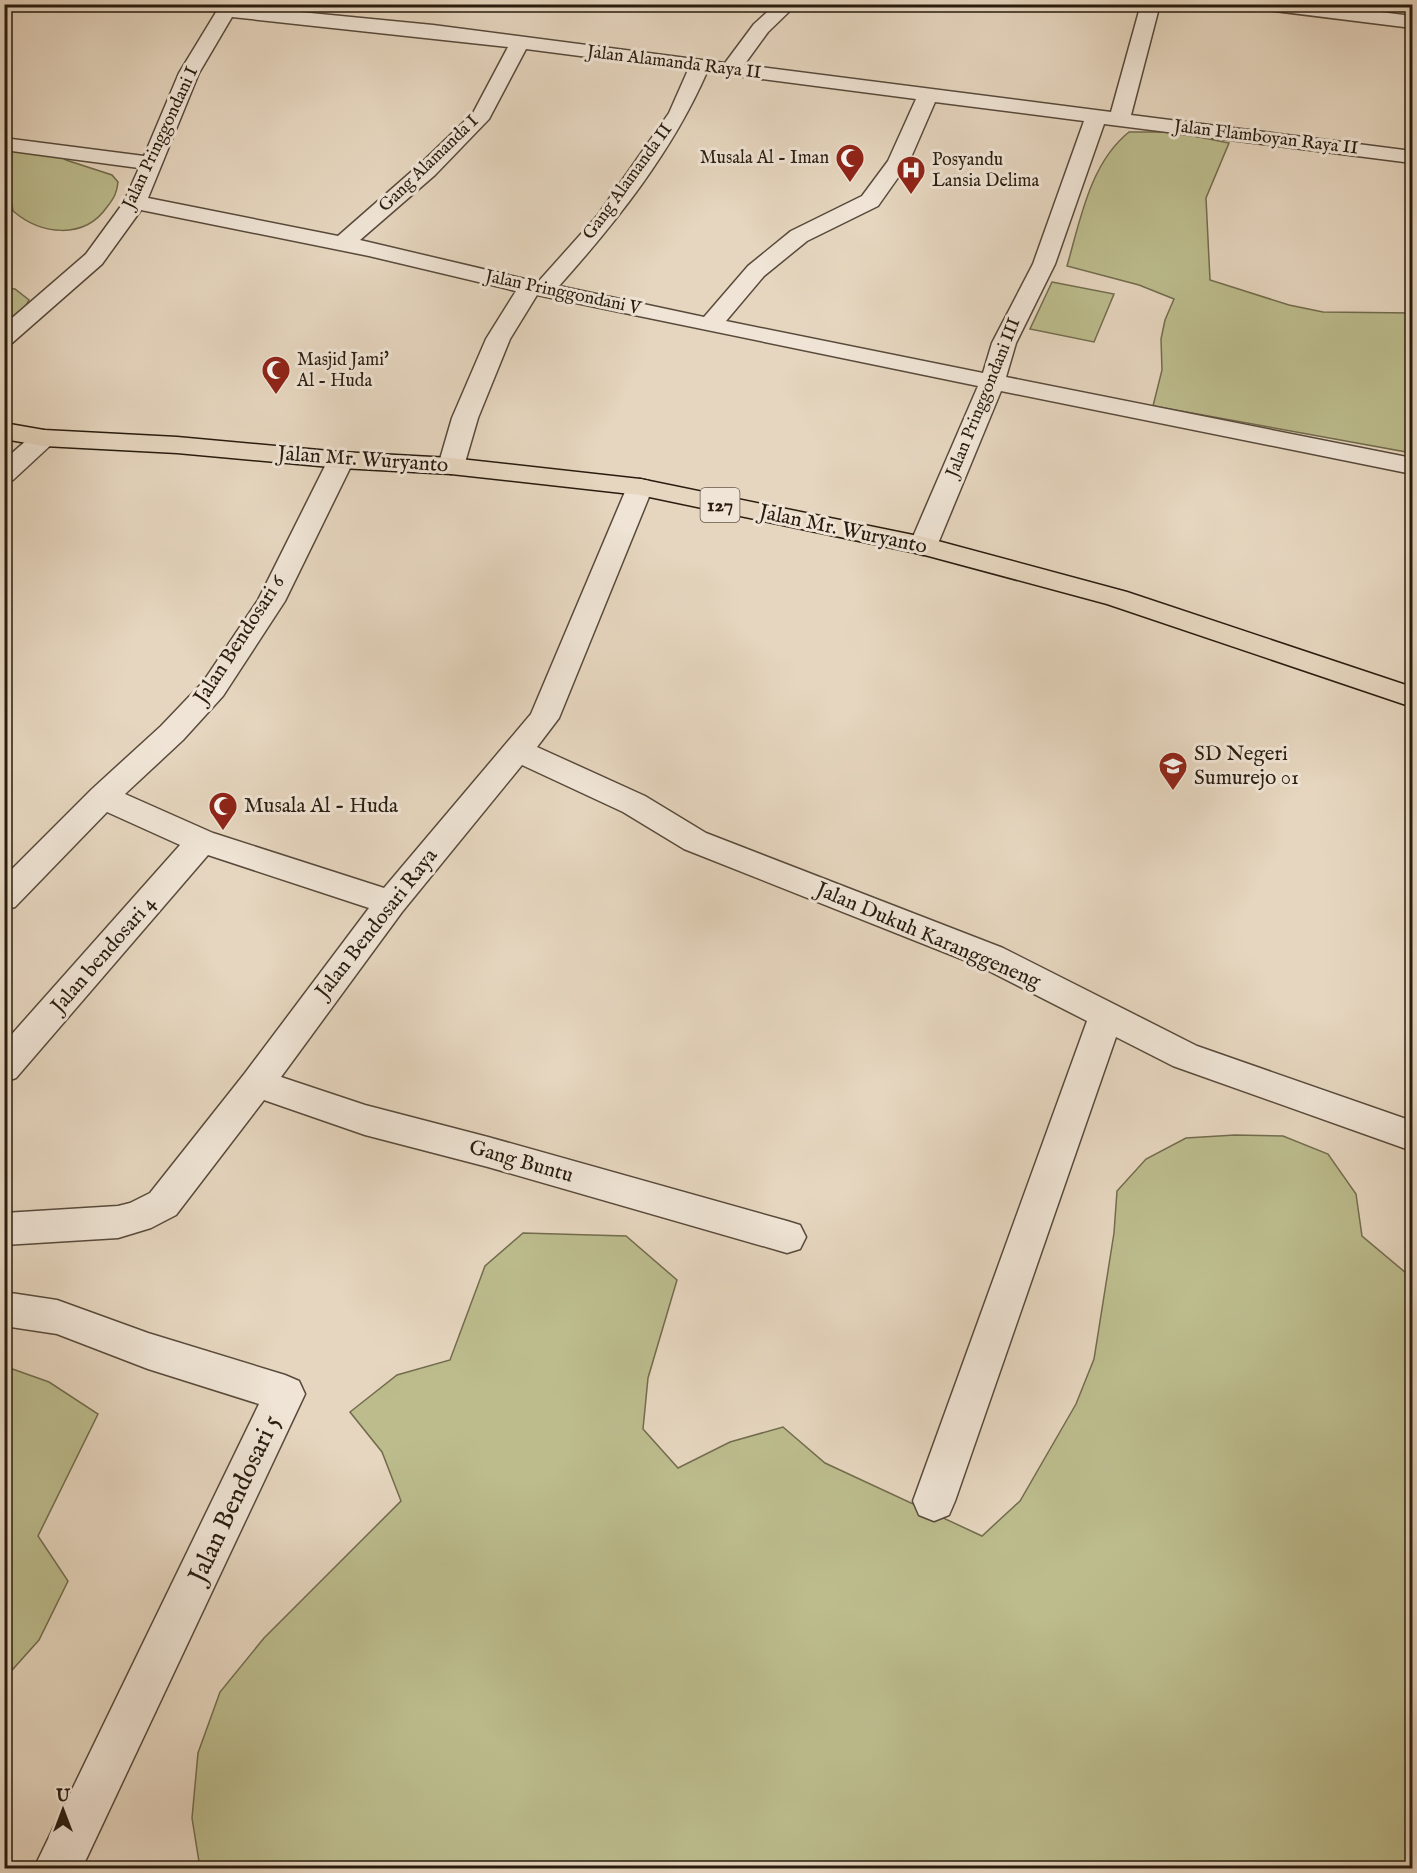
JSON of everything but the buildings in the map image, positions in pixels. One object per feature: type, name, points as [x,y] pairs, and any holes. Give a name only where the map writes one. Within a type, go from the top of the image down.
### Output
[{"type":"main road","name":"Jalan Mr. Wuryanto","points":[[4,431],[44,438],[177,445],[341,460],[451,466],[640,487],[923,546],[1117,598],[1413,697]]},
{"type":"street","points":[[730,70],[761,28],[788,4]]},
{"type":"street","name":"Jalan Pringgondani III","points":[[923,546],[993,381],[1004,343],[1044,264],[1107,118],[1150,4]]},
{"type":"street","points":[[1267,4],[1413,22]]},
{"type":"street","name":"Jalan Alamanda Raya II","points":[[230,8],[1107,118]]},
{"type":"street","name":"Jalan Pringgondani I","points":[[4,338],[94,259],[114,234],[135,202],[189,73],[230,8]]},
{"type":"street","name":"Gang Alamanda I","points":[[342,244],[427,170],[482,115],[520,43]]},
{"type":"street","name":"Gang Alamanda II","points":[[451,466],[465,418],[498,339],[537,288],[605,221],[678,113],[700,66]]},
{"type":"street","points":[[710,325],[756,271],[799,236],[870,201],[898,162],[928,95]]},
{"type":"street","name":"Jalan Flamboyan Raya II","points":[[1107,118],[1413,157]]},
{"type":"street","points":[[4,144],[152,163]]},
{"type":"street","name":"Jalan Pringgondani V","points":[[135,202],[342,244],[710,325],[1115,404],[1184,422],[1413,466]]},
{"type":"street","points":[[4,474],[44,438]]},
{"type":"street","name":"Jalan Bendosari 6","points":[[4,898],[103,797],[172,733],[213,689],[271,601],[341,460]]},
{"type":"street","name":"Jalan Bendosari Raya","points":[[4,1229],[118,1222],[164,1204],[391,903],[544,718],[640,487]]},
{"type":"street","name":"Jalan Dukuh Karanggeneng","points":[[516,750],[634,804],[694,841],[991,957],[1185,1056],[1413,1136]]},
{"type":"street","points":[[103,797],[202,841],[391,903]]},
{"type":"street","name":"Jalan bendosari 4","points":[[4,1068],[202,841]]},
{"type":"street","points":[[934,1501],[1106,1015]]},
{"type":"street","name":"Gang Buntu","points":[[257,1083],[365,1120],[488,1152],[787,1237]]},
{"type":"street","name":"Jalan Bendosari 5","points":[[4,1309],[57,1317],[148,1352],[285,1394],[58,1869]]},
{"type":"green space","points":[[1129,132],[1174,132],[1229,143],[1206,198],[1210,280],[1289,305],[1323,312],[1412,313],[1412,453],[1153,406],[1162,370],[1161,339],[1165,320],[1174,299],[1139,285],[1067,266],[1082,212],[1096,176],[1116,145]]},
{"type":"green space","points":[[30,141],[51,149],[66,160],[112,175],[118,182],[116,192],[98,218],[75,229],[49,229],[24,219],[13,211],[10,196],[5,193],[5,144]]},
{"type":"green space","points":[[1052,282],[1114,294],[1094,342],[1030,329]]},
{"type":"green space","points":[[4,288],[15,289],[29,300],[24,309],[5,323]]},
{"type":"green space","points":[[1235,1135],[1283,1136],[1328,1154],[1356,1194],[1362,1236],[1412,1278],[1412,1868],[200,1868],[192,1818],[198,1753],[220,1692],[264,1638],[401,1501],[382,1452],[350,1412],[397,1375],[450,1360],[485,1266],[523,1233],[626,1236],[677,1280],[648,1378],[643,1429],[678,1468],[730,1442],[783,1427],[825,1463],[982,1536],[1020,1501],[1076,1404],[1094,1359],[1114,1233],[1117,1191],[1146,1159],[1186,1138]]},
{"type":"green space","points":[[4,1366],[49,1382],[98,1414],[38,1536],[68,1581],[39,1640],[5,1678]]},
{"type":"place","name":"Musala Al - Iman","points":[[850,184]]},
{"type":"place","name":"Posyandu Lansia Delima","points":[[911,196]]},
{"type":"place","name":"Masjid Jami' Al - Huda","points":[[276,396]]},
{"type":"place","name":"SD Negeri Sumurejo 01","points":[[1173,792]]},
{"type":"place","name":"Musala Al - Huda","points":[[223,832]]}]
